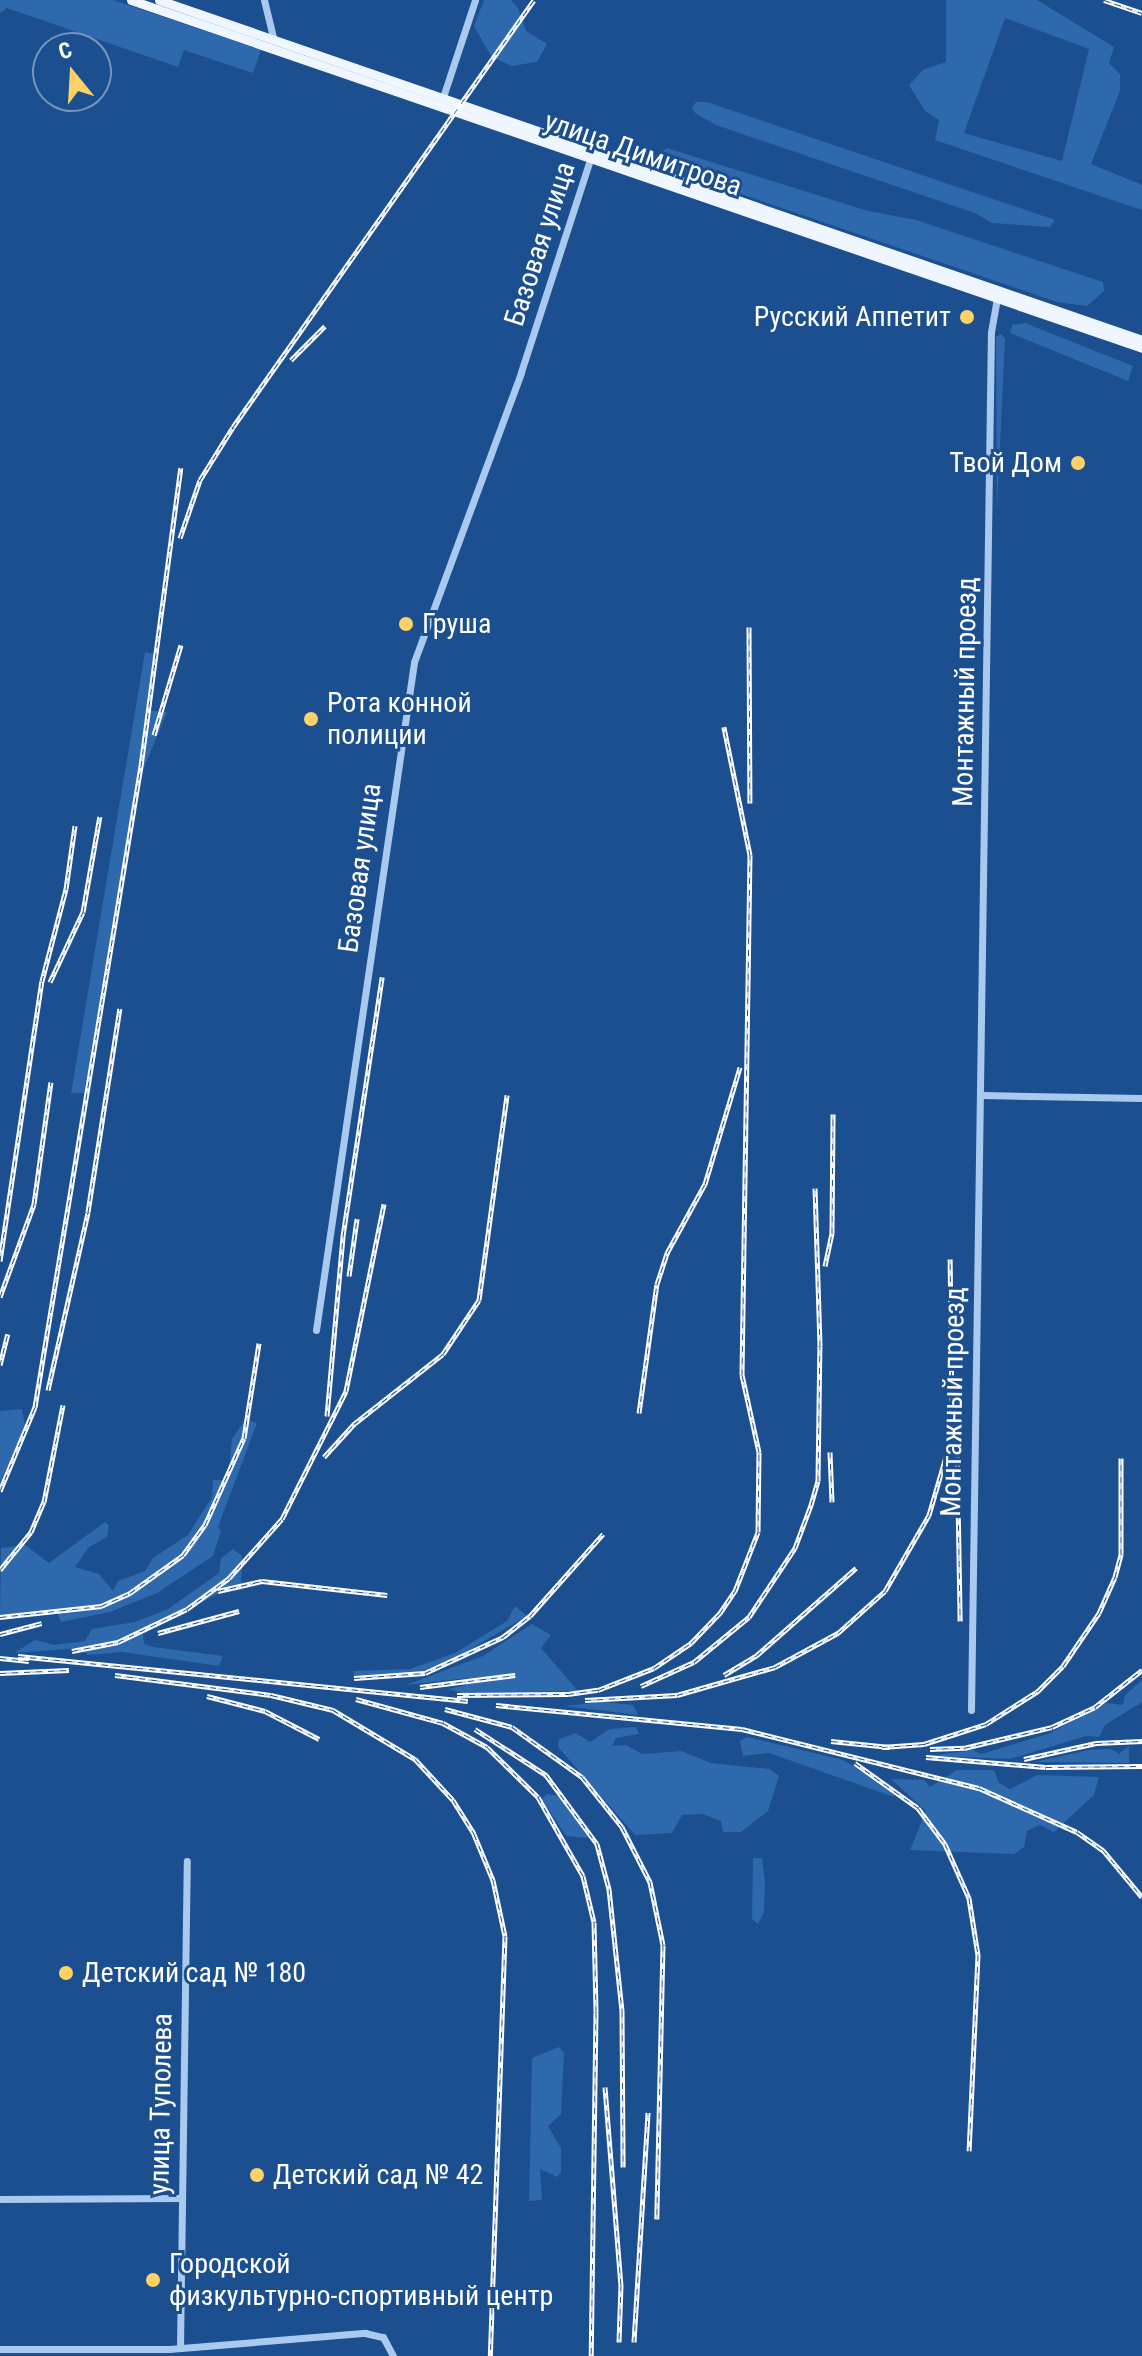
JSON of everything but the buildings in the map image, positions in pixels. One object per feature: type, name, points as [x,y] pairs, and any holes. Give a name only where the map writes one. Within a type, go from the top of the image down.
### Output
[{"type":"main road","name":"улица Димитрова","points":[[131,0],[442,100],[592,155]]},
{"type":"main road","name":"улица Димитрова","points":[[159,0],[273,45],[998,294],[1142,340]]},
{"type":"main road","name":"улица Димитрова","points":[[998,294],[1142,348]]},
{"type":"street","points":[[264,0],[273,45]]},
{"type":"street","points":[[442,100],[475,0]]},
{"type":"street","name":"Базовая улица","points":[[316,1330],[414,662],[521,372],[592,155]]},
{"type":"street","name":"Монтажный проезд","points":[[971,1710],[982,1095],[990,345],[998,294]]},
{"type":"street","points":[[982,1095],[1142,1098]]},
{"type":"street","name":"улица Туполева","points":[[180,2348],[187,1861]]},
{"type":"street","points":[[0,2199],[182,2198]]},
{"type":"street","points":[[0,2349],[180,2348],[365,2333],[383,2337],[393,2356]]},
{"type":"shaded area","points":[[0,0],[113,0],[261,50],[253,73],[184,50],[178,67],[112,44],[112,32],[77,32],[7,8],[0,13]]},
{"type":"shaded area","points":[[484,0],[511,0],[518,8],[526,31],[547,44],[537,62],[511,66],[491,56],[474,26]]},
{"type":"shaded area","points":[[946,0],[1037,0],[1114,47],[1109,63],[1120,74],[1120,91],[1091,164],[1142,185],[1142,210],[935,140],[939,120],[925,111],[909,85],[923,70],[946,62]],"holes":[[[1005,18],[1089,49],[1062,161],[964,133]]]},
{"type":"shaded area","points":[[696,102],[707,102],[1055,220],[1050,227],[992,223],[975,213],[716,125],[696,114],[692,108]]},
{"type":"shaded area","points":[[667,148],[868,211],[916,220],[1103,282],[1104,291],[1087,306],[1057,302],[665,168],[660,153]]},
{"type":"shaded area","points":[[1025,323],[1133,366],[1128,381],[1010,333],[1012,325]]},
{"type":"shaded area","points":[[1001,334],[1005,338],[997,511],[996,337]]},
{"type":"shaded area","points":[[145,652],[155,654],[147,710],[167,712],[135,790],[84,1093],[71,1093]]},
{"type":"shaded area","points":[[22,1409],[25,1426],[0,1483],[0,1411]]},
{"type":"shaded area","points":[[245,1420],[257,1423],[218,1527],[221,1531],[213,1556],[157,1593],[110,1612],[61,1622],[57,1613],[0,1615],[1,1548],[25,1545],[49,1563],[105,1522],[109,1525],[107,1537],[89,1547],[75,1567],[99,1574],[113,1591],[118,1581],[145,1571],[153,1558],[188,1535],[212,1497],[213,1480],[223,1480],[229,1470],[232,1439]]},
{"type":"shaded area","points":[[233,1549],[242,1556],[241,1590],[219,1593],[143,1634],[144,1644],[153,1647],[223,1656],[219,1666],[122,1652],[88,1655],[81,1648],[14,1653],[35,1640],[54,1645],[85,1641],[92,1629],[135,1622],[168,1609],[219,1573],[221,1558]]},
{"type":"shaded area","points":[[515,1606],[527,1616],[452,1660],[418,1673],[354,1676],[353,1671],[410,1669],[455,1653],[507,1621]]},
{"type":"shaded area","points":[[532,1624],[551,1635],[541,1648],[578,1691],[462,1693],[448,1689],[467,1685],[468,1678],[406,1685],[483,1656]]},
{"type":"shaded area","points":[[1142,1680],[1142,1702],[1105,1725],[1099,1737],[1086,1736],[1010,1759],[930,1756],[973,1750],[981,1754],[1048,1734],[1107,1703],[1123,1705],[1125,1695]]},
{"type":"shaded area","points":[[603,1702],[633,1705],[638,1715],[565,1706]]},
{"type":"shaded area","points":[[636,1727],[639,1734],[616,1738],[612,1746],[626,1745],[642,1754],[681,1751],[711,1763],[770,1769],[779,1776],[768,1811],[741,1832],[723,1832],[721,1821],[702,1814],[682,1815],[672,1833],[635,1835],[558,1747],[559,1739],[576,1733],[590,1742],[610,1729]]},
{"type":"shaded area","points":[[747,1737],[843,1760],[893,1790],[894,1797],[769,1753],[743,1756],[740,1741]]},
{"type":"shaded area","points":[[1129,1746],[1129,1763],[1034,1762],[1089,1750],[1111,1749],[1119,1754]]},
{"type":"shaded area","points":[[957,1770],[994,1770],[999,1783],[1010,1789],[1037,1775],[1099,1777],[1094,1795],[1054,1832],[1040,1825],[1027,1831],[1024,1847],[1014,1854],[910,1850],[926,1811],[891,1779],[924,1780],[930,1787]]},
{"type":"shaded area","points":[[547,1794],[560,1796],[589,1838],[566,1836],[542,1799]]},
{"type":"shaded area","points":[[753,1858],[762,1858],[765,1882],[764,1912],[758,1924],[752,1919]]},
{"type":"shaded area","points":[[559,2047],[564,2053],[561,2114],[548,2126],[561,2148],[561,2172],[557,2177],[540,2169],[542,2200],[529,2201],[532,2058]]},
{"type":"railway","points":[[180,538],[200,480],[233,427],[534,0]]},
{"type":"railway","points":[[1104,0],[1142,13]]},
{"type":"railway","points":[[291,360],[325,326]]},
{"type":"railway","points":[[0,1491],[35,1407],[141,766],[181,468]]},
{"type":"railway","points":[[749,627],[750,803]]},
{"type":"railway","points":[[154,735],[181,645]]},
{"type":"railway","points":[[457,1695],[568,1694],[598,1690],[654,1668],[691,1643],[720,1613],[735,1591],[758,1532],[759,1452],[742,1375],[750,855],[724,727]]},
{"type":"railway","points":[[50,982],[83,912],[100,816]]},
{"type":"railway","points":[[0,1261],[42,981],[66,889],[75,826]]},
{"type":"railway","points":[[327,1416],[343,1236],[382,977]]},
{"type":"railway","points":[[48,1390],[88,1212],[120,1008]]},
{"type":"railway","points":[[639,1413],[657,1284],[667,1253],[705,1184],[740,1067]]},
{"type":"railway","points":[[0,1297],[34,1204],[51,1082]]},
{"type":"railway","points":[[324,1457],[354,1424],[443,1354],[479,1300],[507,1095]]},
{"type":"railway","points":[[825,1266],[832,1233],[833,1114]]},
{"type":"railway","points":[[641,1686],[694,1662],[749,1617],[795,1548],[811,1505],[818,1481],[820,1346],[815,1188]]},
{"type":"railway","points":[[72,1651],[118,1642],[187,1609],[229,1578],[282,1519],[346,1391],[384,1204]]},
{"type":"railway","points":[[349,1276],[357,1219]]},
{"type":"railway","points":[[585,1700],[677,1695],[775,1667],[838,1633],[885,1591],[929,1515],[947,1453],[952,1413],[950,1259]]},
{"type":"railway","points":[[0,1365],[8,1334]]},
{"type":"railway","points":[[0,1617],[101,1606],[130,1593],[183,1555],[205,1525],[244,1438],[259,1343]]},
{"type":"railway","points":[[0,1570],[31,1532],[44,1502],[63,1405]]},
{"type":"railway","points":[[957,1441],[960,1621]]},
{"type":"railway","points":[[830,1452],[832,1502]]},
{"type":"railway","points":[[882,1747],[924,1744],[986,1724],[1038,1691],[1063,1666],[1099,1613],[1115,1577],[1121,1554],[1121,1458]]},
{"type":"railway","points":[[354,1678],[425,1673],[503,1637],[530,1616],[603,1534]]},
{"type":"railway","points":[[724,1675],[757,1655],[856,1568]]},
{"type":"railway","points":[[218,1591],[262,1581],[387,1595]]},
{"type":"railway","points":[[158,1633],[239,1611]]},
{"type":"railway","points":[[0,1634],[42,1623]]},
{"type":"railway","points":[[18,1656],[468,1701]]},
{"type":"railway","points":[[0,1658],[29,1661]]},
{"type":"railway","points":[[0,1673],[69,1670]]},
{"type":"railway","points":[[930,1749],[964,1748],[1052,1727],[1095,1707],[1142,1670]]},
{"type":"railway","points":[[115,1675],[271,1695],[333,1710],[415,1759],[453,1800],[474,1834],[493,1880],[505,1936],[490,2356]]},
{"type":"railway","points":[[420,1687],[515,1675]]},
{"type":"railway","points":[[207,1696],[265,1711],[319,1739]]},
{"type":"railway","points":[[356,1699],[443,1723],[487,1747],[538,1797],[583,1876],[594,1922],[596,2012],[591,2356]]},
{"type":"railway","points":[[496,1705],[742,1729],[979,1788],[1077,1832],[1103,1850],[1142,1897]]},
{"type":"railway","points":[[445,1709],[512,1727],[582,1777],[622,1827],[650,1882],[663,1945],[657,2219]]},
{"type":"railway","points":[[475,1729],[546,1775],[597,1844],[609,1889],[622,2011],[623,2167]]},
{"type":"railway","points":[[831,1741],[890,1747]]},
{"type":"railway","points":[[1024,1759],[1096,1743],[1142,1741]]},
{"type":"railway","points":[[926,1757],[1046,1767],[1142,1766]]},
{"type":"railway","points":[[855,1763],[918,1808],[945,1844],[969,1898],[978,1955],[969,2151]]},
{"type":"railway","points":[[605,2087],[621,2285],[619,2342]]},
{"type":"railway","points":[[634,2342],[648,2112]]},
{"type":"place","name":"Русский Аппетит","points":[[967,317]]},
{"type":"place","name":"Твой Дом","points":[[1078,463]]},
{"type":"place","name":"Груша","points":[[406,624]]},
{"type":"place","name":"Рота конной полиции","points":[[311,719]]},
{"type":"place","name":"Детский сад № 180","points":[[66,1973]]},
{"type":"place","name":"Детский сад № 42","points":[[257,2175]]},
{"type":"place","name":"Городской физкультурно-спортивный центр","points":[[153,2280]]}]
